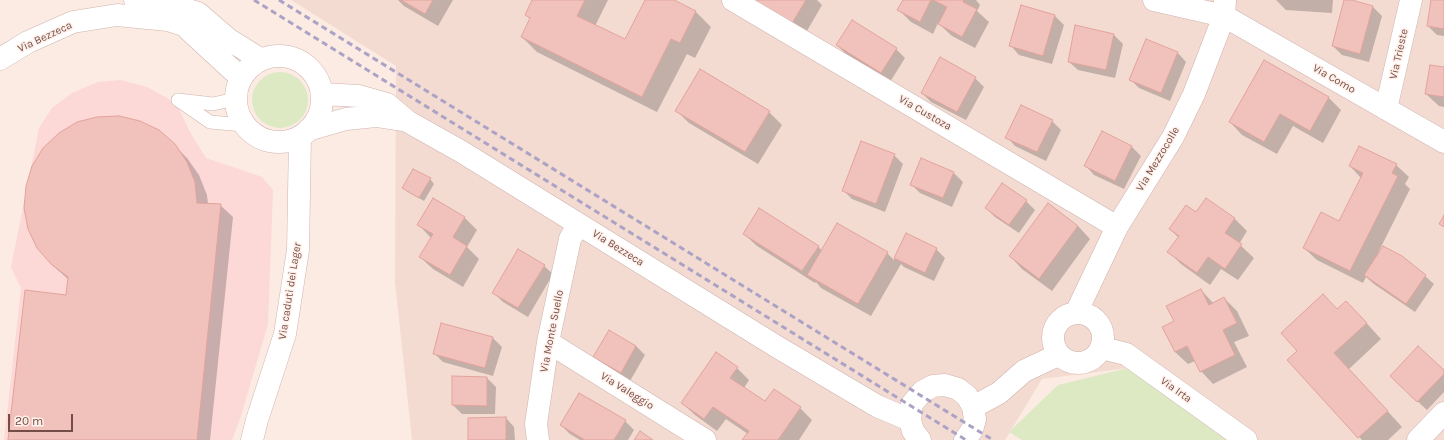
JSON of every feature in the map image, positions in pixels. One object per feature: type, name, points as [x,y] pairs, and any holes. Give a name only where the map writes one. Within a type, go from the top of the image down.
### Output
[{"type":"street","name":"Via Bezzeca","points":[[135,0],[171,5],[198,13],[228,39],[260,59]]},
{"type":"street","name":"Via Custoza","points":[[733,0],[1117,227]]},
{"type":"street","name":"Via Como","points":[[1154,0],[1224,8],[1386,109],[1444,142]]},
{"type":"street","name":"Via Trieste","points":[[1386,109],[1411,0]]},
{"type":"street","name":"Via Mezzocolle","points":[[1076,313],[1117,227],[1182,119],[1194,94],[1224,8]]},
{"type":"street","name":"Via Bezzeca","points":[[0,59],[28,42],[73,22],[117,15],[168,20],[228,39]]},
{"type":"street","name":"Via Bezzeca","points":[[186,26],[240,77]]},
{"type":"street","points":[[304,134],[316,120],[321,107],[322,94],[318,81],[311,69],[300,60],[287,56],[273,55],[260,59],[240,77],[236,88],[235,99],[237,112],[244,125],[253,134],[264,139],[276,142],[288,141],[346,119],[376,116],[407,121]]},
{"type":"street","name":"Via Bezzeca","points":[[322,94],[359,96],[387,104],[407,121],[462,152],[784,351],[877,406],[910,420]]},
{"type":"street","name":"Via caduti dei Lager","points":[[252,440],[285,334],[298,250],[304,134]]},
{"type":"street","name":"Via Monte Suello","points":[[538,440],[536,424],[548,342],[570,239],[578,225]]},
{"type":"street","points":[[1085,313],[1099,324],[1103,331],[1104,340],[1102,348],[1089,362],[1080,364],[1071,363],[1058,355],[1054,348],[1053,332],[1056,325],[1068,315],[1085,313]]},
{"type":"street","name":"Via Valeggio","points":[[548,342],[705,440]]},
{"type":"street","name":"Via Irta","points":[[1102,348],[1126,354],[1246,440]]},
{"type":"street","points":[[973,407],[999,392],[1024,371],[1058,355]]},
{"type":"street","points":[[920,440],[913,432],[910,420],[912,404],[922,392],[933,386],[945,385],[958,388],[967,396],[973,407],[975,419],[972,430],[965,440]]},
{"type":"street","points":[[1418,440],[1444,413]]},
{"type":"lane","points":[[235,99],[212,104],[178,100],[210,122],[244,125]]},
{"type":"shaded area","points":[[291,0],[1444,0],[1444,440],[1226,440],[1128,368],[1042,379],[1005,440],[412,440],[395,282],[396,66]]},
{"type":"shaded area","points":[[121,80],[147,87],[176,103],[191,134],[206,158],[262,177],[273,190],[268,324],[241,416],[232,440],[4,440],[21,288],[11,267],[39,128],[52,108],[72,93],[98,82]]},
{"type":"green space","points":[[274,72],[286,72],[296,76],[304,84],[308,94],[308,106],[304,116],[296,124],[286,128],[274,128],[264,124],[256,116],[252,106],[252,94],[256,84],[264,76]]},
{"type":"green space","points":[[1128,368],[1226,440],[1022,440],[1009,432],[1058,385]]},
{"type":"building","points":[[401,0],[433,0],[425,14]]},
{"type":"building","points":[[532,0],[585,0],[577,16],[625,39],[645,0],[674,0],[696,11],[680,43],[671,39],[642,97],[521,37],[530,18],[525,15]]},
{"type":"building","points":[[749,0],[806,0],[791,25]]},
{"type":"building","points":[[903,0],[931,0],[920,22],[897,10]]},
{"type":"building","points":[[933,0],[964,0],[963,2],[977,9],[962,37],[938,24],[947,7]]},
{"type":"building","points":[[1344,0],[1352,0],[1373,6],[1360,54],[1332,46]]},
{"type":"building","points":[[1431,0],[1444,0],[1444,29],[1427,26]]},
{"type":"building","points":[[1021,5],[1055,15],[1043,56],[1009,46]]},
{"type":"building","points":[[852,20],[897,48],[881,73],[836,45]]},
{"type":"building","points":[[1075,25],[1114,34],[1106,70],[1068,62]]},
{"type":"building","points":[[1146,39],[1178,52],[1161,93],[1129,80]]},
{"type":"building","points":[[940,57],[976,77],[957,112],[921,93]]},
{"type":"building","points":[[1264,60],[1329,97],[1310,131],[1280,114],[1264,142],[1229,122]]},
{"type":"building","points":[[1430,65],[1444,67],[1444,97],[1425,94]]},
{"type":"building","points":[[700,69],[770,111],[745,152],[675,111]]},
{"type":"building","points":[[1021,105],[1053,120],[1037,152],[1005,138]]},
{"type":"building","points":[[119,116],[140,121],[159,130],[175,144],[187,162],[195,182],[197,203],[221,204],[197,440],[8,440],[25,290],[66,295],[68,277],[51,264],[37,248],[28,229],[24,208],[26,186],[32,166],[43,148],[59,133],[77,122],[97,117]]},
{"type":"building","points":[[1102,131],[1132,146],[1115,181],[1084,166]]},
{"type":"building","points":[[861,141],[895,154],[876,204],[842,191]]},
{"type":"building","points":[[1359,146],[1397,164],[1392,173],[1398,176],[1350,271],[1303,248],[1321,212],[1339,221],[1363,173],[1349,166]]},
{"type":"building","points":[[921,158],[954,172],[943,198],[910,185]]},
{"type":"building","points":[[413,169],[431,178],[419,198],[402,188]]},
{"type":"building","points":[[1002,183],[1027,200],[1009,225],[985,208]]},
{"type":"building","points":[[433,198],[465,217],[453,237],[467,246],[450,275],[419,257],[433,234],[417,225]]},
{"type":"building","points":[[1206,198],[1235,218],[1225,233],[1242,244],[1225,269],[1208,257],[1197,273],[1167,252],[1179,236],[1169,229],[1186,205],[1196,212]]},
{"type":"building","points":[[1048,203],[1078,226],[1039,279],[1009,256]]},
{"type":"building","points":[[759,208],[819,246],[802,271],[743,234]]},
{"type":"building","points":[[1444,215],[1444,227],[1439,224]]},
{"type":"building","points":[[837,223],[888,252],[858,304],[807,275]]},
{"type":"building","points":[[906,233],[937,248],[925,273],[894,258]]},
{"type":"building","points":[[1383,246],[1402,256],[1426,275],[1406,304],[1364,275]]},
{"type":"building","points":[[518,249],[545,265],[518,308],[492,293]]},
{"type":"building","points":[[1201,289],[1209,305],[1224,297],[1237,323],[1223,330],[1235,355],[1200,372],[1187,346],[1175,352],[1162,327],[1174,321],[1166,306]]},
{"type":"building","points":[[1323,294],[1337,309],[1346,301],[1367,323],[1334,353],[1388,411],[1358,438],[1287,360],[1297,351],[1281,333]]},
{"type":"building","points":[[441,323],[493,337],[485,368],[433,354]]},
{"type":"building","points":[[609,330],[636,346],[621,373],[593,357]]},
{"type":"building","points":[[1418,346],[1444,370],[1444,374],[1417,402],[1390,376]]},
{"type":"building","points":[[716,352],[738,367],[730,378],[765,401],[774,389],[801,407],[778,440],[742,440],[749,431],[713,407],[704,419],[681,403]]},
{"type":"building","points":[[452,376],[487,377],[487,406],[452,405]]},
{"type":"building","points":[[579,393],[626,420],[614,440],[585,440],[560,425]]},
{"type":"building","points":[[506,417],[506,440],[468,440],[468,418]]},
{"type":"building","points":[[640,431],[653,440],[634,440]]},
{"type":"railway","points":[[254,0],[966,440]]},
{"type":"railway","points":[[279,0],[993,440]]}]
